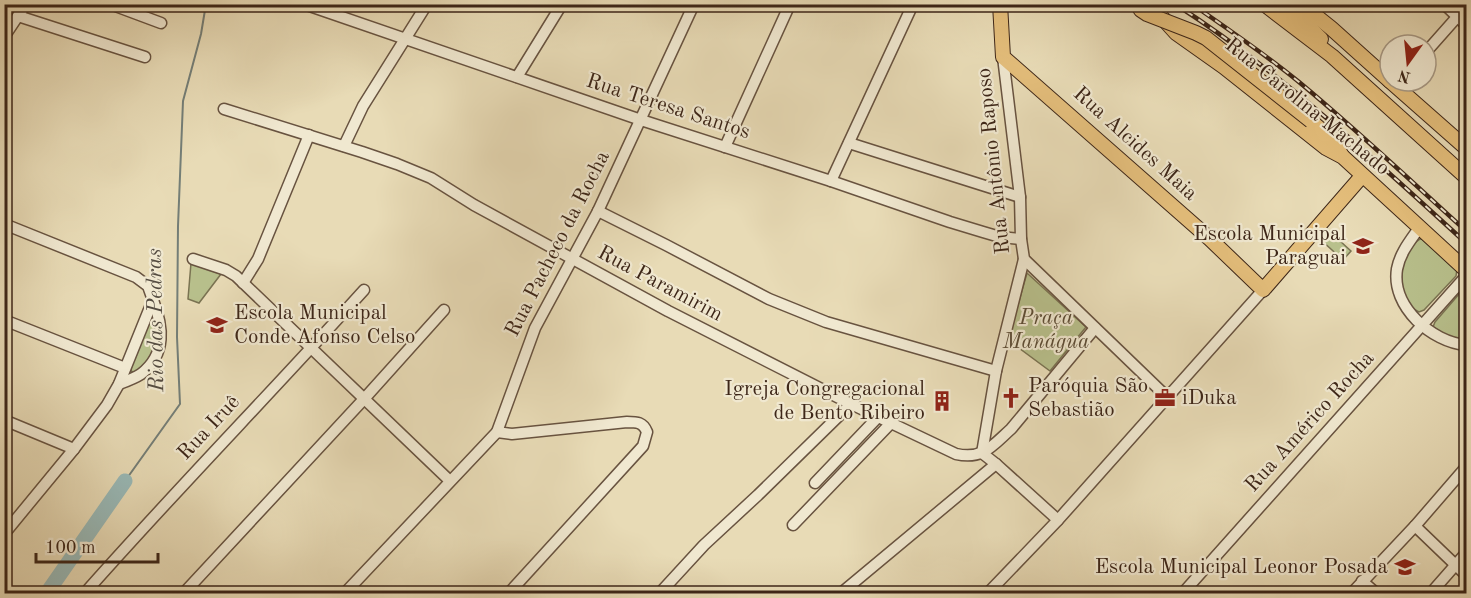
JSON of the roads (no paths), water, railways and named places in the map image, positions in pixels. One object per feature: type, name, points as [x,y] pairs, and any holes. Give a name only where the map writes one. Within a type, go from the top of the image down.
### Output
[{"type":"main road","name":"Rua Antônio Raposo","points":[[1000,4],[1003,57]]},
{"type":"main road","points":[[1137,4],[1147,14],[1196,33],[1214,44],[1333,140],[1343,157]]},
{"type":"main road","name":"Rua Carolina Machado","points":[[1145,4],[1158,13],[1176,33],[1224,67],[1326,148],[1343,157],[1467,270]]},
{"type":"main road","points":[[1264,4],[1332,56],[1467,177]]},
{"type":"main road","points":[[1282,4],[1321,39],[1332,56]]},
{"type":"main road","points":[[1301,4],[1378,68]]},
{"type":"main road","name":"Rua Alcides Maia","points":[[1003,57],[1210,239],[1263,290]]},
{"type":"main road","points":[[1404,93],[1467,148]]},
{"type":"main road","points":[[1263,290],[1362,176]]},
{"type":"street","points":[[110,4],[161,23]]},
{"type":"street","name":"Rua Teresa Santos","points":[[304,4],[641,120],[983,232],[1021,239]]},
{"type":"street","points":[[344,146],[363,106],[427,4]]},
{"type":"street","points":[[517,77],[562,4]]},
{"type":"street","name":"Rua Pacheco da Rocha","points":[[344,594],[497,432],[535,328],[598,211],[694,4]]},
{"type":"street","points":[[725,147],[790,4]]},
{"type":"street","points":[[831,181],[913,4]]},
{"type":"street","points":[[1444,4],[1467,25]]},
{"type":"street","points":[[4,37],[20,8],[145,57]]},
{"type":"street","points":[[1438,38],[1457,17]]},
{"type":"street","name":"Rua Antônio Raposo","points":[[1003,57],[1020,197],[1024,259],[1167,397]]},
{"type":"street","name":"Rua Paramirim","points":[[224,109],[344,146],[431,178],[572,260],[851,404],[956,454],[967,456],[982,453]]},
{"type":"street","points":[[243,283],[258,259],[309,135]]},
{"type":"street","points":[[849,143],[1020,197]]},
{"type":"street","points":[[598,211],[769,299],[826,322],[996,371]]},
{"type":"street","points":[[4,224],[110,265],[136,277],[148,286],[159,315],[161,328],[158,351],[142,373],[119,384]]},
{"type":"street","points":[[1419,228],[1397,268],[1396,280],[1400,297],[1422,325],[1440,338],[1467,345]]},
{"type":"street","points":[[193,259],[231,273],[243,283],[450,481]]},
{"type":"street","points":[[982,453],[996,371],[1024,259]]},
{"type":"street","name":"Rua Américo Rocha","points":[[1182,594],[1467,276]]},
{"type":"street","name":"Rua Iruê","points":[[84,594],[364,290]]},
{"type":"street","points":[[987,594],[1058,520],[1263,290]]},
{"type":"street","points":[[4,534],[107,405],[119,384],[153,300]]},
{"type":"street","points":[[183,594],[444,310]]},
{"type":"street","points":[[4,320],[125,368]]},
{"type":"street","points":[[982,453],[1011,429],[1095,328]]},
{"type":"street","points":[[659,594],[704,545],[851,404]]},
{"type":"street","points":[[815,483],[878,417]]},
{"type":"street","points":[[4,420],[74,449]]},
{"type":"street","points":[[497,432],[512,434],[627,422],[642,423],[647,432],[643,446],[508,594]]},
{"type":"street","points":[[793,525],[891,423]]},
{"type":"street","points":[[982,453],[1058,520]]},
{"type":"street","points":[[840,594],[996,464]]},
{"type":"street","points":[[1351,594],[1467,466]]},
{"type":"street","points":[[4,515],[16,519]]},
{"type":"street","points":[[1415,526],[1467,575]]},
{"type":"street","points":[[1430,594],[1467,553]]},
{"type":"street","points":[[1362,581],[1377,594]]},
{"type":"waterway","name":"Rio das Pedras","points":[[125,481],[180,404],[177,337],[178,226],[183,101],[201,34],[206,4]]},
{"type":"waterway","name":"Rio das Pedras","points":[[44,594],[125,481]]},
{"type":"railway","points":[[1175,4],[1214,30],[1289,87],[1361,148],[1466,243]]},
{"type":"railway","points":[[1192,4],[1299,82],[1466,231]]},
{"type":"place","name":"Escola Municipal Paraguai","points":[[1363,246]]},
{"type":"place","name":"Escola Municipal Conde Afonso Celso","points":[[217,325]]},
{"type":"place","name":"Paróquia São Sebastião","points":[[1011,398]]},
{"type":"place","name":"iDuka","points":[[1165,398]]},
{"type":"place","name":"Igreja Congregacional de Bento Ribeiro","points":[[942,401]]},
{"type":"place","name":"Escola Municipal Leonor Posada","points":[[1405,567]]},
{"type":"park label","name":"Praça Manágua","points":[[1046,330]]}]
